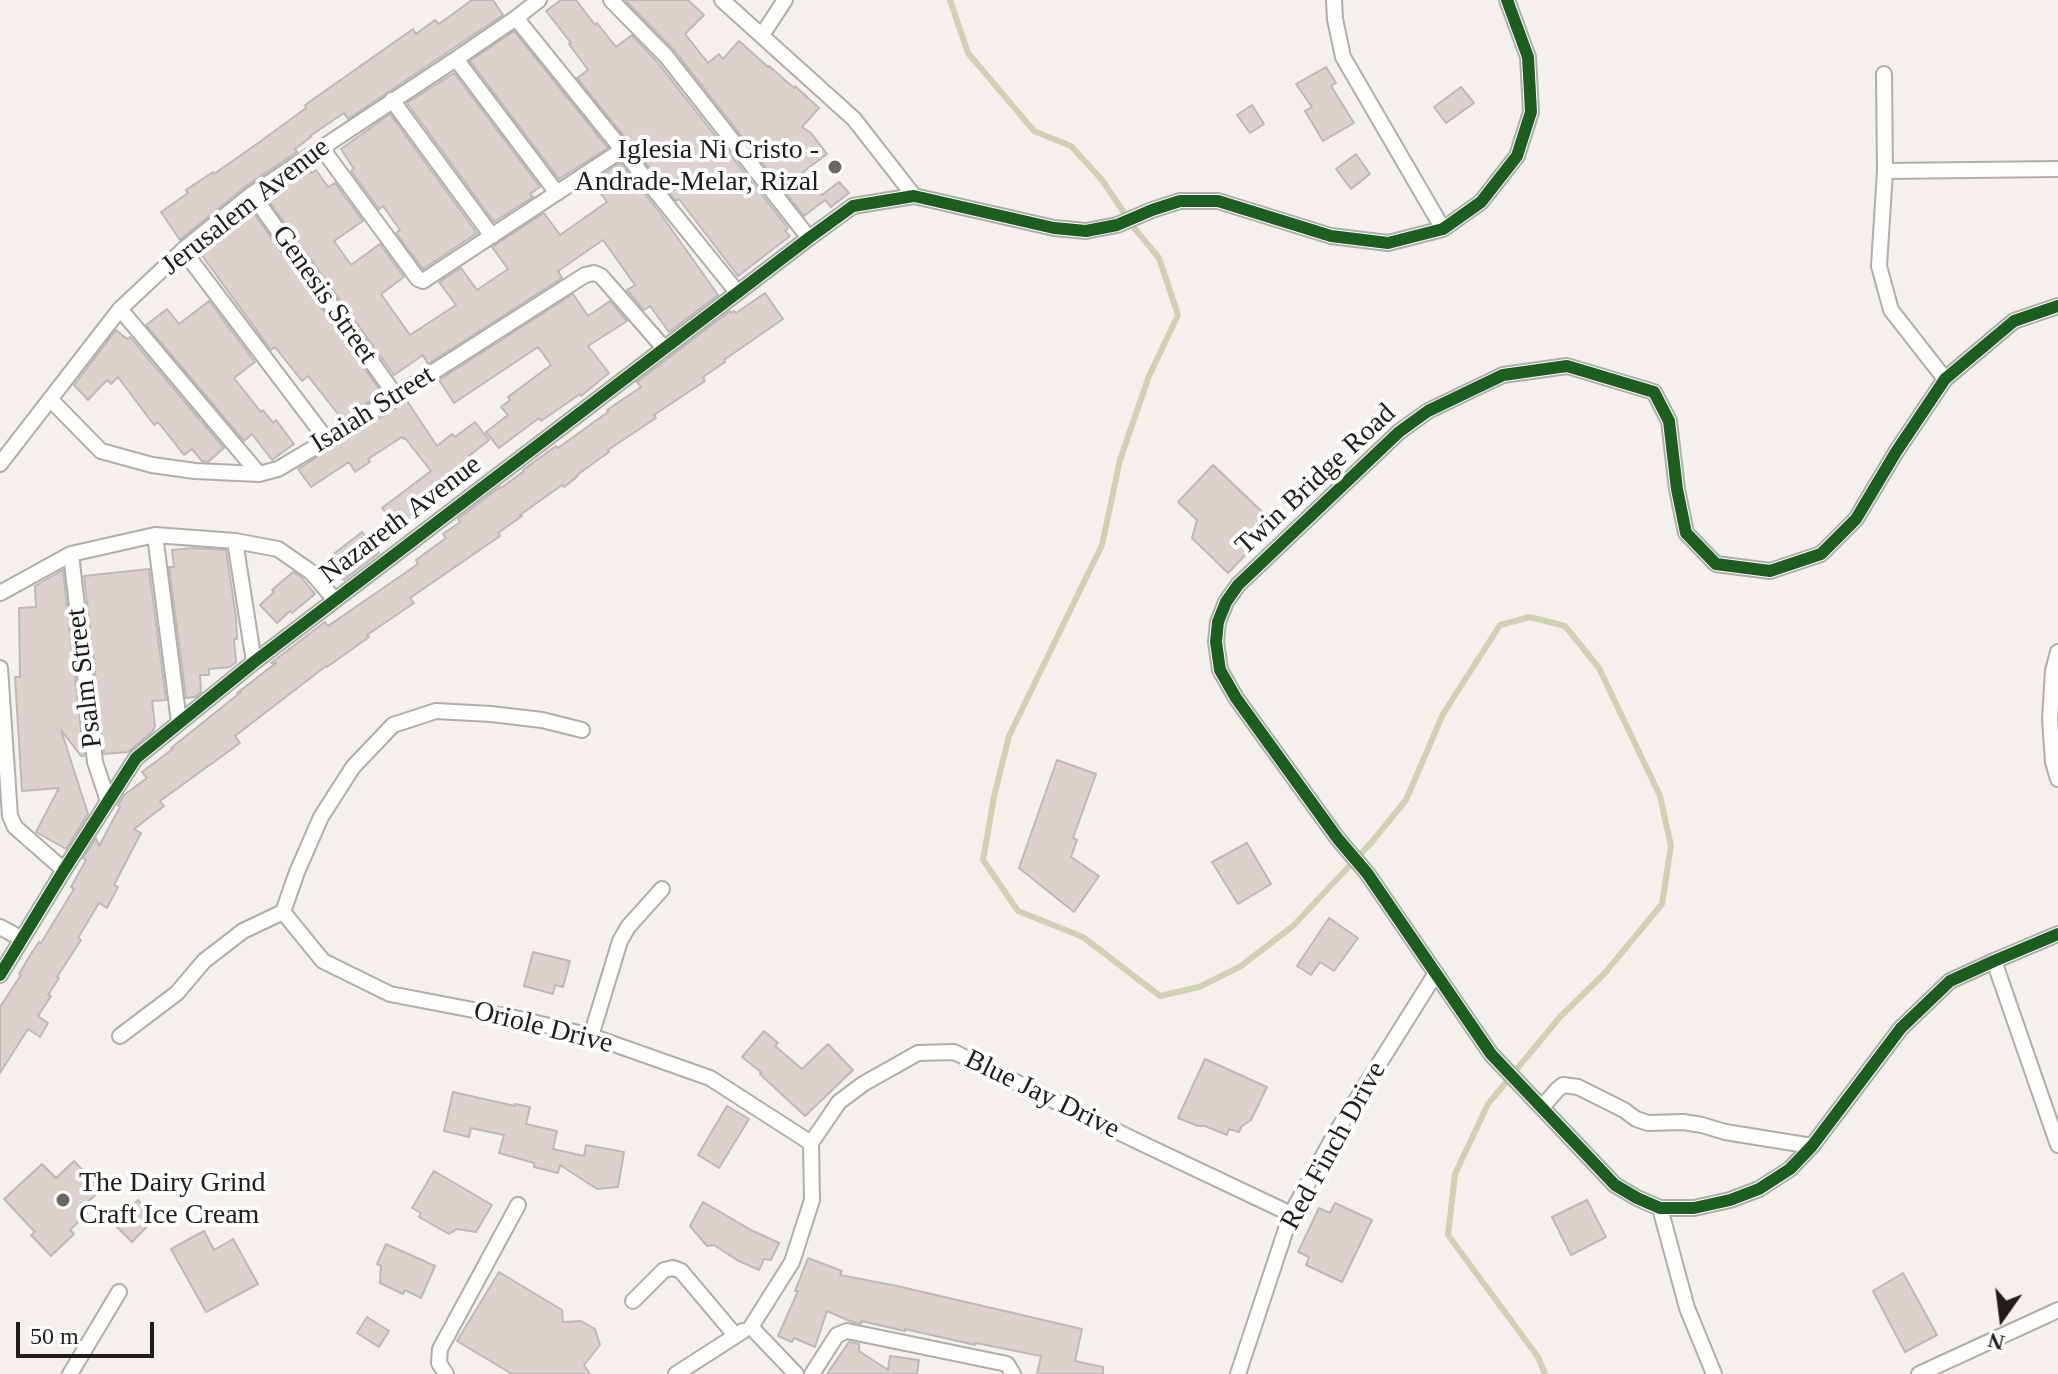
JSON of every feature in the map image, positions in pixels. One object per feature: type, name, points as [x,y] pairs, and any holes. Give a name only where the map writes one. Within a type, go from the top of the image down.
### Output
[{"type":"street","name":"Jerusalem Avenue","points":[[0,464],[120,309],[183,250],[252,194],[539,0]]},
{"type":"street","points":[[611,0],[666,56],[809,238]]},
{"type":"street","points":[[722,0],[854,119],[914,196],[1054,228],[1086,231],[1117,225],[1180,201],[1218,201],[1331,236],[1388,243],[1443,229],[1481,202],[1517,156],[1531,112],[1528,57],[1507,0]]},
{"type":"street","points":[[762,35],[785,0]]},
{"type":"street","points":[[1334,0],[1343,57],[1443,229]]},
{"type":"street","points":[[516,18],[737,292]]},
{"type":"street","points":[[456,59],[557,193]]},
{"type":"street","points":[[1884,74],[1885,171],[1879,266],[1891,310],[1945,379]]},
{"type":"street","points":[[392,100],[492,236]]},
{"type":"street","points":[[321,147],[418,279],[423,281],[622,150]]},
{"type":"street","points":[[1885,171],[2058,169]]},
{"type":"street","name":"Genesis Street","points":[[252,194],[396,396]]},
{"type":"street","name":"Nazareth Avenue","points":[[0,975],[136,758],[254,662],[853,206],[914,196]]},
{"type":"street","points":[[183,250],[327,440]]},
{"type":"street","name":"Isaiah Street","points":[[50,399],[101,451],[152,465],[259,474],[278,469],[327,440],[585,275],[594,273],[601,276],[664,348]]},
{"type":"street","name":"Twin Bridge Road","points":[[1660,1208],[1615,1185],[1491,1054],[1367,873],[1338,839],[1236,698],[1220,670],[1216,642],[1218,622],[1226,602],[1238,585],[1399,432],[1428,411],[1503,375],[1567,366],[1654,392],[1669,421],[1686,533],[1716,564],[1770,571],[1821,554],[1856,519],[1945,379],[2014,321],[2058,306]]},
{"type":"street","points":[[120,309],[259,474]]},
{"type":"street","points":[[0,593],[71,554],[155,535],[235,541],[278,549],[311,572],[335,600]]},
{"type":"street","points":[[155,535],[179,722]]},
{"type":"street","points":[[235,541],[254,662]]},
{"type":"street","name":"Psalm Street","points":[[71,554],[95,762],[108,801]]},
{"type":"street","points":[[2058,652],[2053,671],[2050,719],[2053,762],[2058,779]]},
{"type":"street","points":[[0,668],[10,816],[15,827],[64,870]]},
{"type":"street","points":[[120,1036],[177,993],[204,961],[243,931],[283,912],[321,817],[353,767],[393,725],[436,711],[542,720],[582,730]]},
{"type":"street","points":[[591,1036],[620,941],[628,927],[662,889]]},
{"type":"street","name":"Oriole Drive","points":[[283,912],[323,961],[390,994],[591,1036],[710,1078],[811,1143]]},
{"type":"street","points":[[0,927],[22,939]]},
{"type":"street","points":[[1714,1374],[1687,1308],[1660,1208],[1694,1208],[1730,1200],[1759,1189],[1790,1169],[1812,1146],[1901,1028],[1950,981],[2058,934]]},
{"type":"street","points":[[1994,961],[2058,1145]]},
{"type":"street","name":"Red Finch Drive","points":[[1238,1374],[1291,1214],[1335,1134],[1436,973]]},
{"type":"street","name":"Blue Jay Drive","points":[[811,1143],[839,1102],[863,1084],[918,1053],[954,1052],[1291,1214]]},
{"type":"street","points":[[1538,1104],[1563,1085],[1578,1087],[1648,1123],[1683,1122],[1812,1146]]},
{"type":"street","points":[[676,1374],[751,1327],[792,1262],[812,1200],[811,1143]]},
{"type":"street","points":[[446,1374],[439,1363],[440,1349],[518,1205]]},
{"type":"street","points":[[633,1301],[664,1270],[673,1268],[681,1271],[735,1335]]},
{"type":"street","points":[[70,1374],[119,1292]]},
{"type":"street","points":[[1919,1374],[2058,1310]]},
{"type":"street","points":[[751,1327],[796,1374]]},
{"type":"street","points":[[812,1374],[837,1335],[847,1331],[1007,1364],[1013,1374]]},
{"type":"building","points":[[472,0],[493,0],[503,15],[348,119],[344,113],[310,136],[295,149],[297,152],[246,186],[180,240],[161,212],[188,193],[186,190],[261,141],[306,108],[305,105],[413,29],[416,34],[435,20],[439,24]]},
{"type":"building","points":[[561,0],[576,0],[616,47],[632,35],[658,63],[788,228],[785,231],[790,236],[738,276],[679,199],[676,201],[577,78],[588,70],[546,11]]},
{"type":"building","points":[[625,0],[688,0],[704,15],[685,34],[708,63],[719,54],[723,59],[739,41],[795,86],[819,108],[802,127],[811,133],[827,154],[803,172],[822,195],[839,182],[849,193],[831,207],[825,200],[804,216],[674,50]]},
{"type":"building","points":[[514,31],[608,148],[559,179],[470,61]]},
{"type":"building","points":[[1326,67],[1336,83],[1331,86],[1354,123],[1323,141],[1305,111],[1312,107],[1296,84]]},
{"type":"building","points":[[454,73],[540,187],[530,194],[533,197],[494,222],[407,103]]},
{"type":"building","points":[[1461,87],[1474,103],[1446,123],[1434,107]]},
{"type":"building","points":[[1252,105],[1264,124],[1250,133],[1237,115]]},
{"type":"building","points":[[390,114],[477,233],[423,269],[396,233],[400,230],[383,206],[379,209],[351,171],[354,169],[341,149]]},
{"type":"building","points":[[1356,154],[1370,174],[1351,189],[1336,169]]},
{"type":"building","points":[[620,163],[718,295],[669,332],[650,306],[644,310],[627,290],[635,285],[603,240],[558,271],[562,278],[428,364],[423,355],[394,375],[266,197],[308,169],[312,173],[316,170],[328,187],[335,183],[363,221],[334,241],[351,265],[380,244],[404,277],[381,294],[410,335],[456,305],[439,282],[461,268],[477,290],[508,269],[492,247],[544,213],[560,235],[607,202],[592,182]]},
{"type":"building","points":[[250,208],[382,393],[342,419],[308,376],[302,381],[275,347],[271,350],[198,250]]},
{"type":"building","points":[[765,293],[783,319],[724,360],[703,377],[705,381],[654,415],[656,418],[608,450],[564,487],[562,485],[520,515],[498,533],[500,536],[410,598],[414,603],[235,736],[240,743],[160,801],[164,806],[134,829],[141,833],[114,885],[118,887],[107,908],[99,903],[78,938],[81,940],[57,977],[48,995],[51,996],[38,1016],[48,1023],[40,1037],[28,1029],[0,1073],[0,1007],[74,889],[71,887],[86,860],[83,858],[96,838],[99,846],[124,795],[147,778],[142,772],[276,663],[271,663],[325,622],[328,626],[418,564],[416,560],[446,538],[443,534],[460,522],[458,519],[641,387],[637,382],[730,311],[736,313]]},
{"type":"building","points":[[573,294],[588,316],[610,301],[627,321],[588,346],[609,373],[581,396],[541,421],[539,418],[499,448],[486,432],[508,415],[501,407],[510,400],[508,397],[551,365],[538,347],[454,403],[439,380]]},
{"type":"building","points":[[209,301],[255,362],[234,378],[261,412],[263,410],[273,423],[276,420],[294,444],[272,460],[252,434],[244,441],[146,325],[167,309],[179,324]]},
{"type":"building","points":[[116,330],[127,339],[130,337],[224,448],[208,462],[202,461],[192,449],[184,455],[158,422],[154,425],[118,377],[111,384],[107,380],[88,400],[74,385]]},
{"type":"building","points":[[407,401],[437,446],[475,422],[489,440],[469,456],[479,468],[400,530],[382,508],[431,471],[405,438],[368,459],[370,462],[355,472],[349,462],[311,487],[298,469]]},
{"type":"building","points":[[1213,465],[1275,524],[1228,573],[1192,538],[1197,520],[1178,502]]},
{"type":"building","points":[[362,532],[379,553],[344,580],[327,559]]},
{"type":"building","points":[[172,550],[226,550],[236,617],[236,662],[230,667],[209,669],[209,675],[200,675],[201,692],[195,697],[186,698],[169,567],[174,567]]},
{"type":"building","points":[[149,569],[166,700],[152,701],[153,731],[128,752],[104,754],[84,576]]},
{"type":"building","points":[[63,570],[84,756],[61,730],[88,814],[66,849],[36,832],[59,788],[22,791],[15,677],[20,677],[19,608],[36,607],[35,586]]},
{"type":"building","points":[[293,572],[315,594],[277,623],[260,605]]},
{"type":"building","points":[[1057,760],[1096,774],[1073,838],[1077,840],[1071,857],[1099,876],[1074,912],[1019,868]]},
{"type":"building","points":[[1247,843],[1271,884],[1238,904],[1212,862]]},
{"type":"building","points":[[1329,918],[1358,938],[1334,971],[1320,962],[1311,975],[1297,966]]},
{"type":"building","points":[[533,952],[570,961],[563,987],[555,985],[553,994],[524,986]]},
{"type":"building","points":[[764,1031],[778,1043],[775,1046],[802,1069],[828,1044],[853,1070],[805,1116],[742,1057]]},
{"type":"building","points":[[1205,1059],[1267,1087],[1251,1120],[1239,1132],[1229,1129],[1227,1135],[1178,1118]]},
{"type":"building","points":[[453,1092],[530,1107],[526,1124],[557,1131],[553,1149],[584,1156],[586,1145],[624,1152],[618,1187],[597,1189],[560,1165],[558,1173],[499,1153],[504,1135],[471,1128],[469,1137],[444,1131]]},
{"type":"building","points":[[727,1106],[749,1119],[719,1168],[698,1155]]},
{"type":"building","points":[[74,1161],[101,1190],[82,1207],[87,1213],[70,1230],[74,1234],[51,1256],[31,1235],[35,1232],[4,1199],[42,1164],[56,1178]]},
{"type":"building","points":[[434,1171],[492,1205],[476,1232],[457,1229],[449,1234],[419,1217],[421,1213],[412,1208]]},
{"type":"building","points":[[138,1200],[156,1217],[132,1242],[115,1225]]},
{"type":"building","points":[[1587,1200],[1606,1237],[1571,1255],[1552,1217]]},
{"type":"building","points":[[703,1202],[779,1243],[771,1260],[764,1259],[759,1270],[714,1245],[707,1246],[690,1226]]},
{"type":"building","points":[[1335,1203],[1372,1220],[1342,1282],[1306,1265],[1309,1257],[1298,1252],[1319,1208],[1330,1213]]},
{"type":"building","points":[[204,1231],[214,1250],[233,1239],[258,1284],[206,1312],[171,1249]]},
{"type":"building","points":[[386,1244],[435,1266],[421,1298],[405,1290],[403,1294],[380,1283],[381,1266],[377,1264]]},
{"type":"building","points":[[808,1258],[842,1271],[840,1275],[1082,1329],[1075,1361],[1103,1367],[1103,1374],[1037,1374],[1041,1356],[861,1321],[861,1324],[827,1311],[815,1347],[794,1338],[792,1342],[778,1336],[798,1291],[795,1291]]},
{"type":"building","points":[[499,1272],[562,1310],[563,1322],[581,1321],[595,1329],[600,1345],[584,1365],[590,1374],[512,1374],[457,1341]]},
{"type":"building","points":[[1903,1273],[1937,1335],[1905,1352],[1873,1291]]},
{"type":"building","points":[[367,1317],[389,1331],[379,1347],[357,1333]]},
{"type":"building","points":[[849,1342],[859,1344],[859,1351],[888,1370],[890,1356],[919,1360],[917,1374],[827,1374]]},
{"type":"waterway","points":[[950,0],[968,53],[1034,131],[1071,146],[1102,180],[1159,258],[1178,315],[1149,376],[1120,460],[1102,545],[1009,736],[983,860],[1018,911],[1083,937],[1160,996],[1199,987],[1241,966],[1293,926],[1371,843],[1406,800],[1443,714],[1500,625],[1530,617],[1565,626],[1599,668],[1660,796],[1671,846],[1662,904],[1605,973],[1560,1017],[1488,1104],[1455,1174],[1448,1235],[1538,1357],[1545,1374]]},
{"type":"cycle path","points":[[0,975],[136,758],[254,662],[853,206],[914,196],[1054,228],[1086,231],[1117,225],[1180,201],[1218,201],[1331,236],[1388,243],[1443,229],[1481,202],[1517,156],[1531,112],[1528,57],[1507,0]]},
{"type":"cycle path","points":[[2058,306],[2014,321],[1945,379],[1856,519],[1821,554],[1770,571],[1716,564],[1686,533],[1669,421],[1654,392],[1567,366],[1503,375],[1428,411],[1399,432],[1238,585],[1226,602],[1218,622],[1216,642],[1220,670],[1236,698],[1338,839],[1367,873],[1491,1054],[1615,1185],[1660,1208],[1694,1208],[1730,1200],[1759,1189],[1790,1169],[1812,1146],[1901,1028],[1950,981],[2058,934]]},
{"type":"place","name":"Iglesia Ni Cristo - Andrade-Melar, Rizal","points":[[835,167]]},
{"type":"place","name":"The Dairy Grind Craft Ice Cream","points":[[63,1200]]}]
